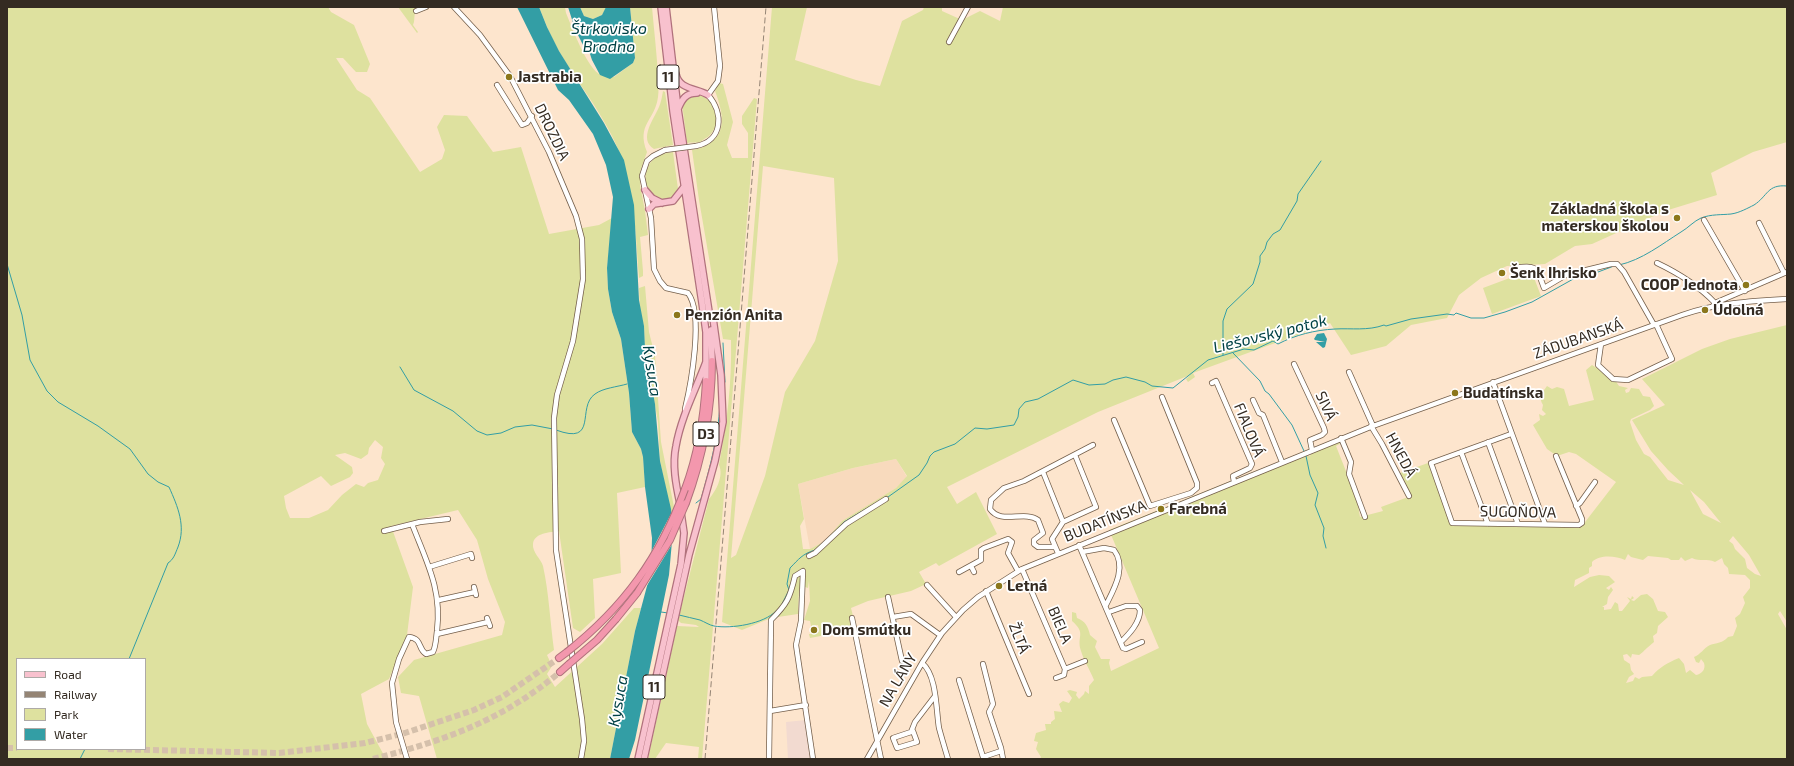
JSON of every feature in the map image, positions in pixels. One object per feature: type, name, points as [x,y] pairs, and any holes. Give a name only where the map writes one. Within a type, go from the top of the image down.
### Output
[{"type":"highway","name":"D3","points":[[560,672],[611,625],[644,584],[670,540],[686,503],[702,454],[711,403],[709,361]]},
{"type":"highway","name":"D3","points":[[559,658],[608,616],[639,580],[665,536],[685,489],[696,453],[702,424],[706,381]]},
{"type":"main road","name":"11","points":[[661,7],[667,71],[702,303],[709,361]]},
{"type":"main road","name":"11","points":[[638,759],[673,614],[718,449],[723,422],[721,375],[713,318],[709,314],[678,109],[666,7]]},
{"type":"main road","points":[[672,60],[675,66],[678,82],[688,88],[708,95]]},
{"type":"main road","points":[[678,109],[685,96],[691,93],[708,95]]},
{"type":"main road","points":[[650,209],[654,204],[673,201],[684,187]]},
{"type":"main road","points":[[645,190],[652,198],[662,203]]},
{"type":"main road","name":"D3","points":[[706,381],[709,361],[709,314]]},
{"type":"main road","points":[[679,435],[709,361]]},
{"type":"main road","name":"11","points":[[644,759],[673,614],[684,547],[683,523],[675,470],[675,450],[679,435]]},
{"type":"street","points":[[416,11],[426,7]]},
{"type":"street","name":"DROZDIA","points":[[454,7],[480,35],[500,60],[532,116],[573,210],[582,239],[583,269],[580,296],[573,341],[555,404],[554,429],[556,539],[582,719],[584,741],[581,759]]},
{"type":"street","points":[[679,435],[678,426],[691,384],[696,322],[693,304],[688,293],[666,288],[660,281],[654,269],[650,209],[642,176],[643,168],[653,156],[665,150],[696,146],[706,142],[718,127],[719,112],[714,102],[708,95],[718,81],[720,66],[714,7]]},
{"type":"street","points":[[949,42],[968,7]]},
{"type":"street","points":[[497,85],[522,125],[527,123],[532,116]]},
{"type":"street","points":[[1704,220],[1745,291]]},
{"type":"street","points":[[1759,223],[1786,273]]},
{"type":"street","points":[[1657,263],[1672,270],[1702,290],[1714,304],[1787,299]]},
{"type":"street","points":[[1513,268],[1531,266],[1537,270],[1544,288],[1566,275],[1611,264],[1618,265],[1624,272],[1655,325],[1672,359],[1628,380],[1613,379],[1598,365],[1601,344]]},
{"type":"street","name":"ZÁDUBANSKÁ","points":[[1373,426],[1714,304],[1786,273]]},
{"type":"street","name":"SIVÁ","points":[[1294,364],[1325,432],[1322,435],[1310,440],[1312,450]]},
{"type":"street","name":"HNEDÁ","points":[[1349,372],[1373,426],[1409,496]]},
{"type":"street","name":"FIALOVÁ","points":[[1212,383],[1216,381],[1252,464],[1250,468],[1233,476],[1234,482]]},
{"type":"street","points":[[1493,382],[1545,524]]},
{"type":"street","points":[[1114,420],[1150,506],[1169,501],[1195,491],[1197,488],[1197,483],[1162,397]]},
{"type":"street","points":[[1253,400],[1259,413],[1265,414],[1282,462]]},
{"type":"street","name":"BUDATÍNSKA","points":[[1020,570],[1373,426]]},
{"type":"street","points":[[1488,524],[1461,452],[1511,434]]},
{"type":"street","points":[[1342,438],[1351,462],[1349,474],[1366,517]]},
{"type":"street","points":[[1488,442],[1518,524]]},
{"type":"street","points":[[1054,547],[1038,547],[1034,544],[1034,540],[1042,535],[1043,532],[1036,518],[998,516],[993,513],[990,507],[993,497],[1004,488],[1043,472],[1093,445]]},
{"type":"street","name":"SUGOŇOVA","points":[[1461,452],[1431,463],[1452,523],[1579,525],[1582,523],[1576,506]]},
{"type":"street","points":[[1058,554],[1052,539],[1063,522],[1096,508],[1075,455]]},
{"type":"street","points":[[1556,456],[1576,506],[1580,503],[1594,482]]},
{"type":"street","points":[[1043,472],[1063,522]]},
{"type":"street","points":[[809,556],[816,553],[846,524],[886,500]]},
{"type":"street","points":[[1169,501],[1172,507]]},
{"type":"street","points":[[384,531],[412,524],[448,519]]},
{"type":"street","points":[[407,759],[396,722],[392,683],[399,659],[409,637],[414,638],[419,642],[423,652],[429,654],[434,649],[439,615],[438,600],[429,567],[412,524]]},
{"type":"street","name":"BIELA","points":[[970,566],[981,560],[982,549],[1008,539],[1012,542],[1008,553],[1020,570],[1066,669]]},
{"type":"street","points":[[1079,545],[1102,602],[1106,605],[1109,612],[1108,614],[1123,648],[1126,649],[1142,642]]},
{"type":"street","points":[[1082,552],[1104,548],[1114,550],[1117,556],[1120,563],[1117,581],[1106,605]]},
{"type":"street","points":[[429,567],[471,554],[472,558]]},
{"type":"street","points":[[959,572],[970,566],[974,572]]},
{"type":"street","name":"NA LÁNY","points":[[867,759],[922,663],[940,636],[956,618],[986,591],[1020,570]]},
{"type":"street","points":[[769,759],[771,620],[784,607],[792,592],[795,576],[803,572],[801,621],[796,645],[813,759]]},
{"type":"street","points":[[928,585],[956,618]]},
{"type":"street","name":"ŽLTÁ","points":[[986,591],[1029,694]]},
{"type":"street","points":[[438,600],[475,592]]},
{"type":"street","points":[[888,597],[902,661]]},
{"type":"street","points":[[1109,612],[1134,605],[1140,610],[1140,615],[1135,625],[1121,642]]},
{"type":"street","points":[[893,617],[911,614],[940,636]]},
{"type":"street","points":[[852,618],[881,759]]},
{"type":"street","points":[[437,634],[488,622]]},
{"type":"street","points":[[1056,678],[1064,675],[1066,669],[1085,661]]},
{"type":"street","points":[[922,663],[928,667],[935,696],[939,728],[948,759]]},
{"type":"street","points":[[983,664],[993,704],[989,712],[1003,759]]},
{"type":"street","points":[[959,680],[982,756],[1001,751]]},
{"type":"street","points":[[911,732],[913,731],[916,743],[897,748],[893,738],[911,732],[915,722],[935,696]]},
{"type":"street","points":[[770,711],[806,705]]},
{"type":"shaded area","points":[[896,459],[907,477],[886,495],[842,521],[825,541],[810,549],[798,484],[853,468]]},
{"type":"shaded area","points":[[806,720],[811,759],[788,759],[786,722]]},
{"type":"green space","points":[[7,7],[328,7],[331,12],[354,25],[370,64],[367,72],[356,72],[343,58],[336,58],[357,90],[370,98],[420,172],[442,159],[445,150],[437,127],[444,115],[467,116],[493,152],[521,147],[549,234],[599,225],[612,218],[607,268],[608,289],[612,312],[621,339],[629,393],[632,432],[641,449],[643,457],[645,487],[617,493],[621,573],[593,579],[595,618],[580,632],[573,628],[559,531],[539,535],[534,540],[533,544],[534,550],[543,566],[547,587],[554,650],[547,655],[552,666],[547,674],[555,687],[602,644],[634,608],[641,608],[635,631],[610,759],[437,759],[419,696],[401,693],[398,677],[414,660],[502,635],[505,622],[488,579],[477,540],[458,510],[391,526],[413,587],[407,635],[389,679],[361,694],[367,724],[386,759],[7,759]],"holes":[[[375,440],[383,447],[381,458],[385,464],[378,480],[368,483],[364,487],[356,484],[342,495],[328,510],[309,518],[290,518],[286,508],[284,496],[321,476],[331,486],[350,477],[353,473],[352,467],[335,455],[345,453],[361,459],[368,454],[369,448]]]},
{"type":"green space","points":[[398,7],[424,7],[415,10],[413,25],[418,32],[417,33]]},
{"type":"green space","points":[[539,7],[565,7],[576,37],[590,65],[601,75],[614,77],[633,63],[635,58],[630,7],[652,7],[657,60],[658,97],[645,129],[644,143],[647,152],[640,172],[640,185],[648,235],[640,237],[643,276],[639,278],[633,205],[630,188],[620,153],[600,114],[559,51]]},
{"type":"green space","points":[[580,7],[606,8],[602,15],[593,19],[584,16]]},
{"type":"green space","points":[[772,7],[807,7],[795,60],[856,80],[880,86],[902,21],[923,10],[924,7],[942,7],[942,11],[962,20],[980,11],[1000,21],[1003,7],[1787,7],[1787,142],[1753,152],[1711,173],[1717,195],[1665,211],[1592,244],[1575,246],[1545,264],[1507,266],[1481,278],[1459,295],[1447,318],[1411,325],[1386,346],[1351,355],[1330,323],[1193,373],[1195,377],[1188,382],[1186,379],[1190,375],[1098,412],[947,487],[957,504],[976,492],[997,534],[939,566],[936,563],[919,572],[926,584],[911,591],[868,601],[851,608],[853,616],[849,618],[852,630],[810,638],[809,634],[818,633],[819,630],[818,625],[811,626],[810,621],[804,620],[810,601],[809,581],[808,588],[802,586],[799,590],[798,614],[771,618],[742,630],[722,622]],"holes":[[[763,166],[834,178],[838,261],[815,341],[785,392],[765,476],[736,555],[731,558]],[[896,459],[907,476],[896,488],[842,521],[825,541],[810,549],[803,549],[800,526],[804,519],[798,484],[853,468]]]},
{"type":"green space","points":[[719,83],[723,84],[733,122],[727,145],[732,158],[748,158],[748,133],[742,124],[742,116],[754,98],[757,99],[702,759],[698,759],[699,747],[666,743],[655,759],[648,759],[677,626],[699,627],[696,625],[681,623],[678,620],[709,499],[717,488],[721,474],[719,465],[731,372],[731,340],[723,339],[692,150],[705,146],[714,140],[719,134],[722,121],[720,106],[715,91]]},
{"type":"green space","points":[[663,91],[665,92],[673,145],[654,149],[649,145],[647,134],[660,105]]},
{"type":"green space","points":[[696,94],[709,100],[713,106],[717,118],[716,125],[708,137],[701,142],[687,143],[682,103],[684,99]]},
{"type":"green space","points":[[673,152],[678,189],[674,198],[666,202],[657,199],[649,191],[646,185],[646,173],[651,162],[655,158]]},
{"type":"green space","points":[[1531,270],[1541,296],[1492,314],[1483,288]]},
{"type":"green space","points":[[645,286],[649,332],[655,356],[661,442],[674,507],[671,513],[660,461],[658,422],[645,348],[644,326],[640,312],[639,288]]},
{"type":"green space","points":[[1787,325],[1787,622],[1780,611],[1778,614],[1787,630],[1787,759],[1040,759],[1041,757],[1036,749],[1038,742],[1034,741],[1036,733],[1046,730],[1045,724],[1051,724],[1051,722],[1055,719],[1054,711],[1062,712],[1059,704],[1063,701],[1069,703],[1072,698],[1067,691],[1070,690],[1077,692],[1076,695],[1079,699],[1085,691],[1089,694],[1089,686],[1094,680],[1081,651],[1080,632],[1072,621],[1072,612],[1076,613],[1077,618],[1084,622],[1090,635],[1097,641],[1095,647],[1101,659],[1110,659],[1109,663],[1111,671],[1159,648],[1109,530],[1268,466],[1287,463],[1305,455],[1310,456],[1312,452],[1340,441],[1341,443],[1336,446],[1357,499],[1360,517],[1383,511],[1381,507],[1411,496],[1400,473],[1428,463],[1452,525],[1582,526],[1616,482],[1576,454],[1569,452],[1557,456],[1547,449],[1533,425],[1540,420],[1539,414],[1543,416],[1546,414],[1542,410],[1543,405],[1541,397],[1547,386],[1552,389],[1557,387],[1564,389],[1569,406],[1594,400],[1586,370],[1592,365],[1615,380],[1619,386],[1628,388],[1625,390],[1626,393],[1629,392],[1631,388],[1639,389],[1643,396],[1650,397],[1654,406],[1650,410],[1631,419],[1630,422],[1636,440],[1644,454],[1650,457],[1668,480],[1684,485],[1651,451],[1632,420],[1665,405],[1642,379],[1702,349],[1730,339]],"holes":[[[1690,490],[1704,502],[1721,523],[1703,514]],[[1733,536],[1749,555],[1761,576],[1755,574],[1747,568],[1745,559],[1729,541]],[[1628,554],[1631,557],[1643,560],[1648,556],[1668,558],[1671,560],[1679,560],[1681,557],[1685,561],[1692,558],[1715,562],[1722,558],[1724,564],[1728,568],[1729,574],[1745,575],[1750,580],[1750,588],[1743,597],[1745,603],[1740,614],[1735,618],[1737,626],[1733,636],[1728,637],[1722,642],[1710,645],[1694,657],[1696,662],[1699,663],[1701,659],[1704,663],[1704,669],[1700,674],[1696,675],[1690,670],[1686,673],[1684,664],[1679,658],[1664,666],[1652,676],[1642,677],[1639,679],[1635,677],[1633,681],[1626,683],[1629,677],[1634,674],[1631,670],[1630,664],[1624,660],[1623,655],[1627,654],[1631,658],[1632,654],[1639,655],[1654,642],[1653,636],[1657,633],[1658,626],[1668,617],[1665,612],[1658,611],[1653,599],[1647,594],[1641,595],[1634,601],[1631,600],[1634,598],[1632,596],[1631,599],[1627,597],[1630,601],[1622,611],[1619,611],[1618,604],[1615,602],[1611,609],[1604,610],[1604,607],[1602,607],[1607,604],[1608,597],[1613,590],[1611,587],[1609,590],[1606,588],[1615,582],[1609,576],[1599,575],[1590,577],[1574,587],[1575,580],[1589,573],[1589,568],[1592,566],[1592,562],[1595,559],[1608,556],[1625,560]]]},
{"type":"water","points":[[517,7],[539,7],[559,51],[604,123],[624,160],[634,205],[639,300],[644,326],[645,348],[655,404],[660,461],[671,509],[673,530],[669,575],[635,740],[629,759],[610,759],[635,631],[651,571],[652,538],[645,487],[643,457],[641,449],[632,432],[629,393],[621,339],[612,312],[608,289],[607,268],[613,197],[606,165],[593,134],[569,100],[558,90]]},
{"type":"water","name":"Štrkovisko Brodno","points":[[568,7],[580,7],[584,16],[593,19],[602,15],[606,7],[630,7],[635,58],[633,63],[610,79],[600,75],[589,51],[583,45],[575,29]]},
{"type":"water","points":[[1324,333],[1327,339],[1325,347],[1323,348],[1316,342],[1325,342],[1314,339],[1317,334]]},
{"type":"pier","points":[[673,510],[674,541],[643,592],[648,572],[669,537],[673,527],[649,569],[649,556]]},
{"type":"waterway","points":[[1223,355],[1223,321],[1227,309],[1253,284],[1260,262],[1260,256],[1265,249],[1267,242],[1273,234],[1280,230],[1297,201],[1298,194],[1321,161]]},
{"type":"waterway","name":"Liešovský potok","points":[[1619,265],[1627,263],[1652,251],[1701,218],[1740,212],[1759,202],[1771,189],[1780,186],[1787,186]]},
{"type":"waterway","points":[[7,264],[22,315],[30,360],[47,391],[58,402],[98,426],[130,449],[148,474],[158,482],[169,487],[178,509],[181,524],[178,547],[173,558],[168,563],[129,658]]},
{"type":"waterway","name":"Liešovský potok","points":[[888,497],[919,475],[934,452],[955,444],[975,428],[987,429],[1014,425],[1018,417],[1019,409],[1025,402],[1038,399],[1073,380],[1089,385],[1105,384],[1113,380],[1126,377],[1145,382],[1152,386],[1173,388],[1208,360],[1244,349],[1254,350],[1273,341],[1278,344],[1298,336],[1320,330],[1372,328],[1411,319],[1447,314],[1454,315],[1456,313],[1471,318],[1484,318],[1532,302],[1584,273],[1598,272],[1614,266]]},
{"type":"waterway","points":[[723,343],[725,382]]},
{"type":"waterway","points":[[1233,353],[1260,381],[1265,391],[1269,394],[1292,425],[1304,451]]},
{"type":"waterway","points":[[400,367],[414,390],[453,411],[477,431],[487,435],[501,433],[515,427],[532,425],[553,429]]},
{"type":"waterway","points":[[556,430],[569,434],[578,433],[582,429],[590,400],[595,394],[606,389],[627,384]]},
{"type":"waterway","points":[[696,503],[701,499],[710,464],[720,405]]},
{"type":"waterway","points":[[1306,456],[1310,475],[1318,493],[1315,505],[1324,528],[1323,536],[1326,548]]},
{"type":"waterway","name":"Liešovský potok","points":[[829,537],[844,522],[879,501]]},
{"type":"waterway","name":"Liešovský potok","points":[[782,604],[789,590],[787,584],[790,568],[798,559],[815,550]]},
{"type":"waterway","name":"Liešovský potok","points":[[679,615],[700,620],[714,626],[729,627],[756,622],[771,616],[776,611]]},
{"type":"waterway","name":"Liešovský potok","points":[[661,612],[668,613]]},
{"type":"waterway","points":[[80,759],[84,750]]},
{"type":"tunnel","points":[[146,750],[279,753],[365,743],[405,733],[474,710],[502,697],[559,658]]},
{"type":"tunnel","points":[[373,759],[425,744],[472,727],[516,704],[560,672]]},
{"type":"tunnel","points":[[7,748],[16,748]]},
{"type":"railway","points":[[705,759],[766,7]]},
{"type":"place","name":"Jastrabia","points":[[509,77]]},
{"type":"place","name":"Základná škola s materskou školou","points":[[1677,218]]},
{"type":"place","name":"Šenk Ihrisko","points":[[1502,273]]},
{"type":"place","name":"COOP Jednota","points":[[1746,285]]},
{"type":"place","name":"Údolná","points":[[1705,310]]},
{"type":"place","name":"Penzión Anita","points":[[677,315]]},
{"type":"place","name":"Budatínska","points":[[1455,393]]},
{"type":"place","name":"Farebná","points":[[1161,509]]},
{"type":"place","name":"Letná","points":[[999,586]]},
{"type":"place","name":"Dom smútku","points":[[814,630]]},
{"type":"water label","name":"Kysuca","points":[[652,371]]},
{"type":"water label","name":"Kysuca","points":[[618,701]]}]
